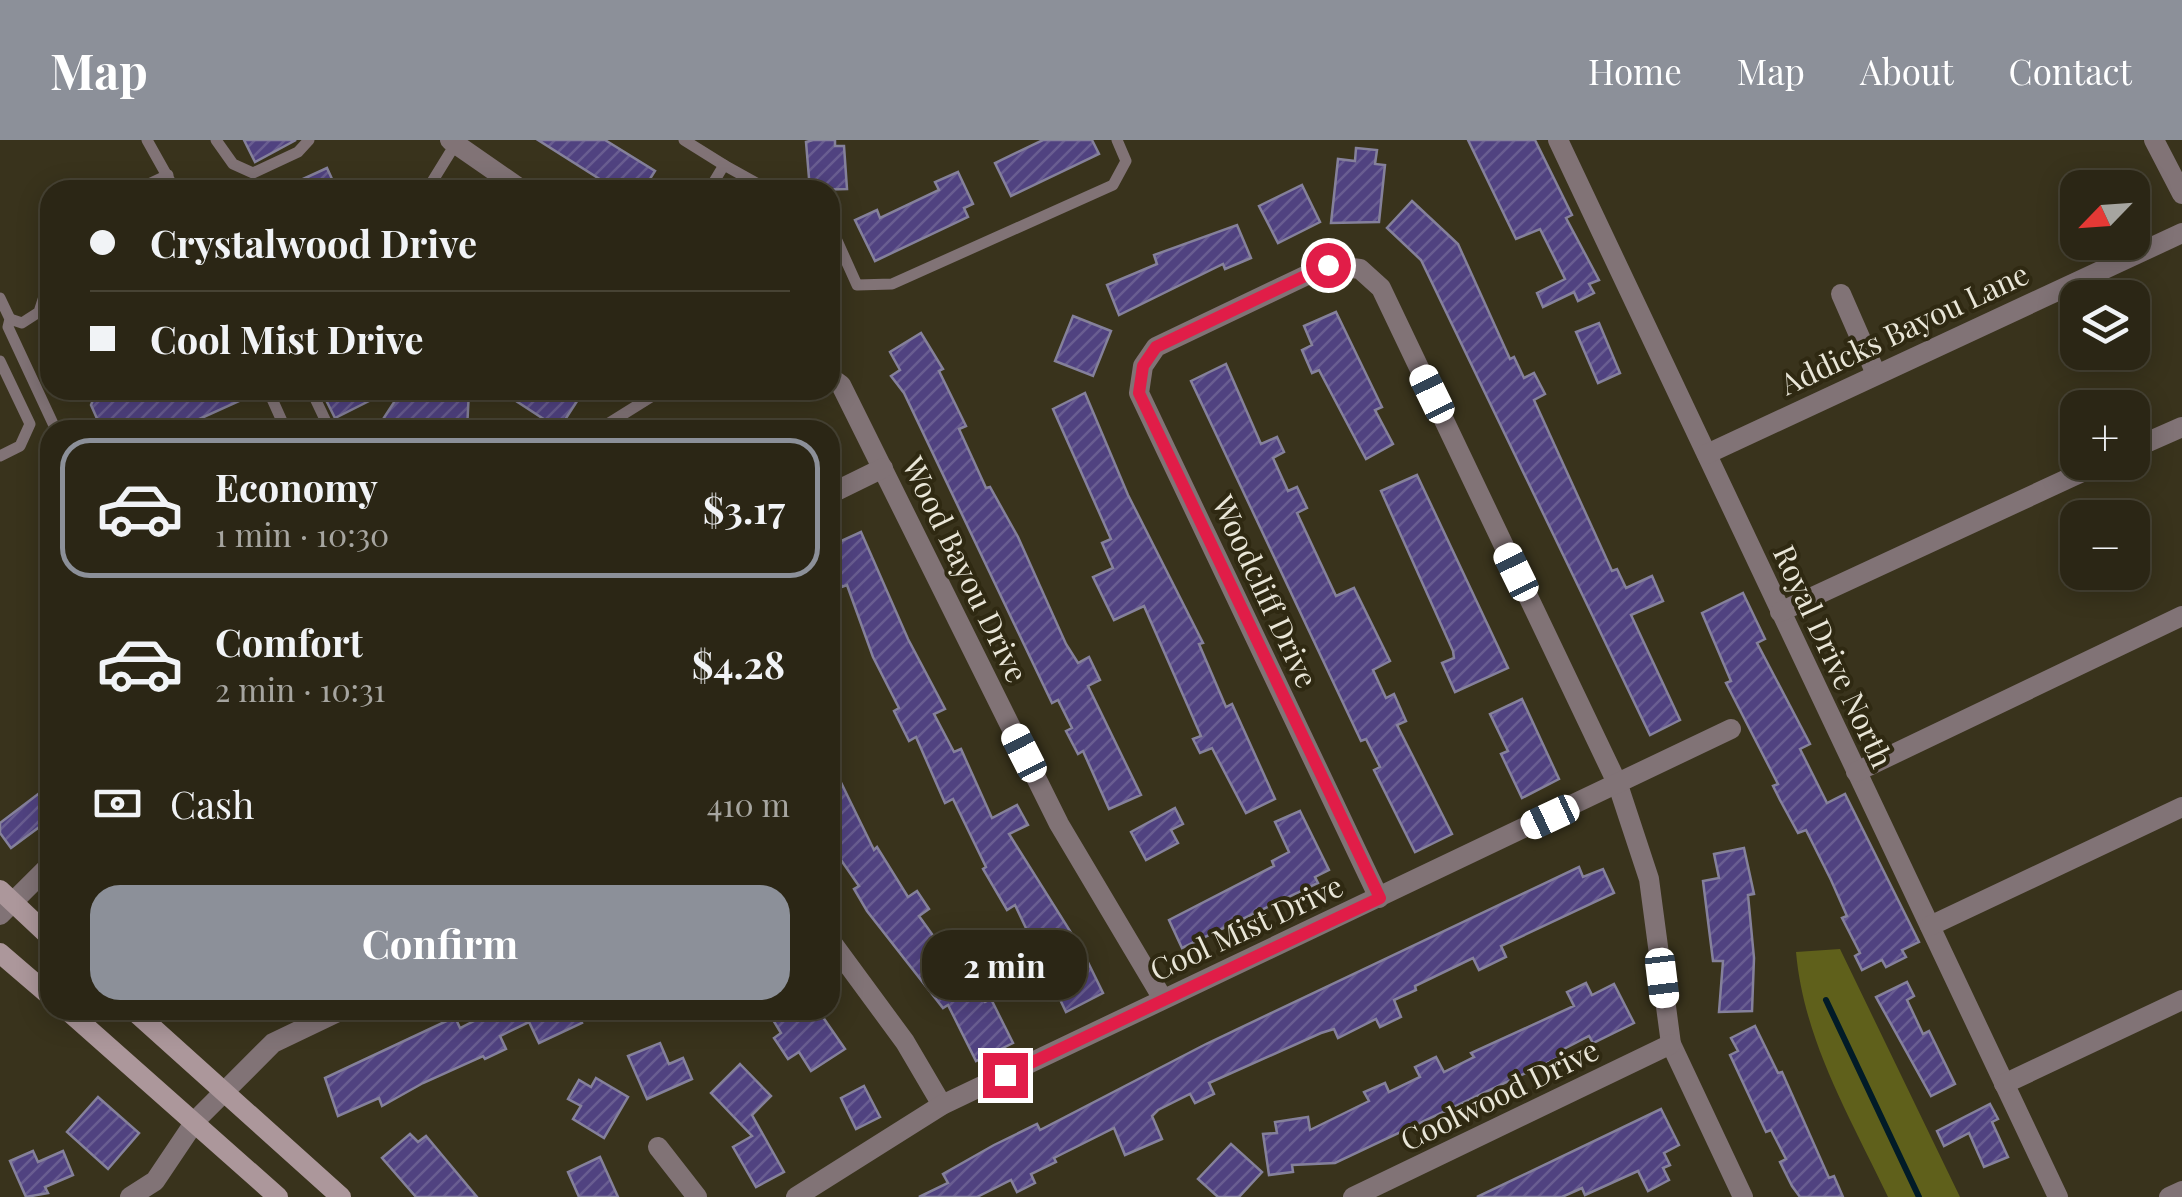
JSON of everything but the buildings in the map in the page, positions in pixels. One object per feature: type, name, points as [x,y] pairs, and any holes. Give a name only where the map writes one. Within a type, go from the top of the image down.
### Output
[{"type":"street","name":"Royal Drive North","points":[[1558,140],[2058,1197]]},
{"type":"street","points":[[2154,140],[2182,194]]},
{"type":"street","points":[[453,142],[495,180]]},
{"type":"street","name":"Addicks Bayou Lane","points":[[1707,454],[2182,233]]},
{"type":"street","name":"Woodcliff Drive","points":[[1380,898],[1139,393],[1143,366],[1156,347],[1328,265],[1360,270],[1380,288],[1618,784],[1649,879],[1671,1044],[1743,1197]]},
{"type":"street","points":[[1841,294],[1876,374]]},
{"type":"street","name":"Wood Bayou Drive","points":[[840,384],[1059,824],[1163,1000]]},
{"type":"street","points":[[2150,442],[2182,427]]},
{"type":"street","points":[[840,489],[883,468]]},
{"type":"street","points":[[1780,612],[2065,480]]},
{"type":"street","points":[[1856,772],[2182,616]]},
{"type":"street","name":"Cool Mist Drive","points":[[796,1197],[942,1105],[1731,729]]},
{"type":"street","points":[[1930,926],[2182,807]]},
{"type":"street","points":[[40,873],[4,903],[40,930]]},
{"type":"street","points":[[0,953],[40,987]]},
{"type":"street","points":[[840,953],[906,1042],[942,1105]]},
{"type":"street","points":[[2004,1084],[2182,1000]]},
{"type":"street","points":[[79,1020],[196,1120],[278,1197]]},
{"type":"street","points":[[144,1020],[340,1197]]},
{"type":"street","points":[[130,1197],[155,1181],[196,1120],[273,1043],[321,1020]]},
{"type":"street","name":"Coolwood Drive","points":[[1353,1197],[1671,1044]]},
{"type":"street","points":[[658,1147],[696,1197]]},
{"type":"street","points":[[2169,1197],[2182,1191]]},
{"type":"lane","points":[[146,140],[170,180]]},
{"type":"lane","points":[[216,140],[233,164],[253,173],[298,152],[309,140]]},
{"type":"lane","points":[[684,140],[751,180]]},
{"type":"lane","points":[[840,247],[857,285],[892,284],[1113,185],[1126,160],[1117,140]]},
{"type":"lane","points":[[432,180],[453,142]]},
{"type":"lane","points":[[715,180],[724,165]]},
{"type":"lane","points":[[157,180],[168,175]]},
{"type":"lane","points":[[0,298],[10,319],[8,327],[40,396]]},
{"type":"lane","points":[[10,319],[22,322],[40,306]]},
{"type":"lane","points":[[0,361],[30,424],[20,446],[0,456]]},
{"type":"lane","points":[[614,420],[644,401]]},
{"type":"shaded area","points":[[1840,949],[1960,1197],[1888,1197],[1844,1108],[1808,1017],[1796,952]]},
{"type":"waterway","points":[[1826,1000],[1919,1197]]},
{"type":"route","points":[[1005,1075],[1380,898],[1139,393],[1143,366],[1156,347],[1234,306],[1328,265]]}]
